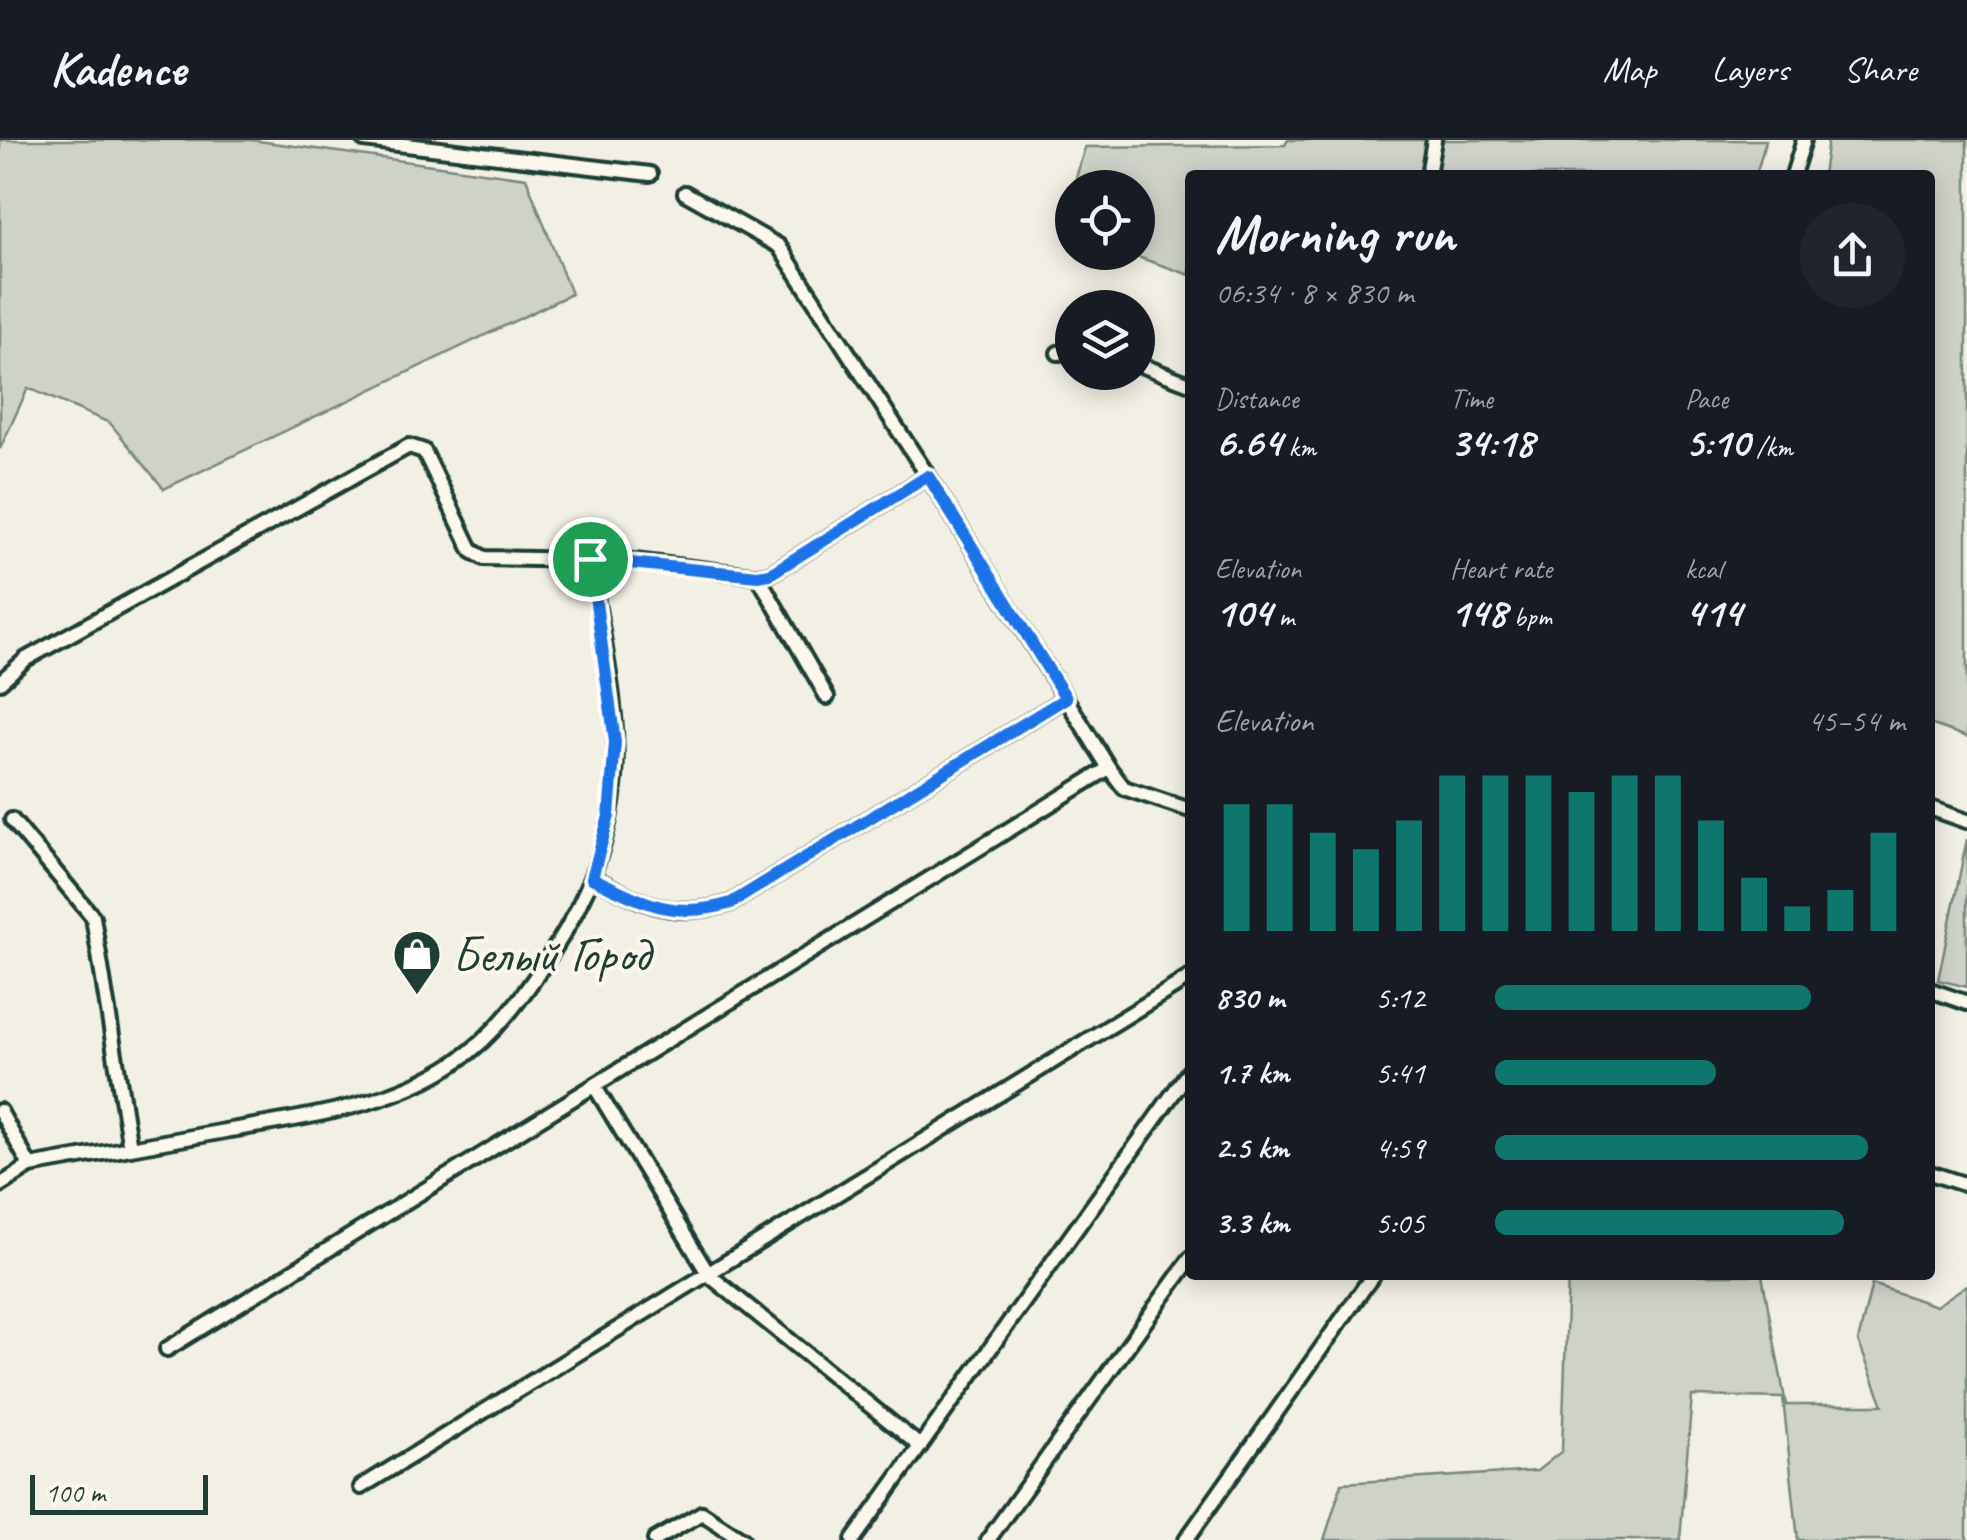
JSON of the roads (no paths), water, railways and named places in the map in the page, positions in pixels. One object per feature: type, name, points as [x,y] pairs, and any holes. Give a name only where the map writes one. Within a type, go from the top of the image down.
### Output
[{"type":"street","points":[[364,140],[650,174]]},
{"type":"street","points":[[1429,170],[1434,140]]},
{"type":"street","points":[[1795,170],[1804,140]]},
{"type":"street","points":[[685,194],[778,246],[928,476],[1109,768],[1124,788],[1185,808]]},
{"type":"street","points":[[1155,371],[1185,382]]},
{"type":"street","points":[[0,682],[26,660],[408,446],[424,451],[472,551],[484,558],[590,559],[758,576],[770,574],[928,476]]},
{"type":"street","points":[[0,1185],[30,1166],[316,1115],[415,1084],[454,1064],[486,1039],[524,993],[558,942],[592,878],[609,816],[615,742],[590,559]]},
{"type":"street","points":[[758,576],[828,697]]},
{"type":"street","points":[[592,878],[658,908],[694,912],[731,903],[1066,698]]},
{"type":"street","points":[[167,1349],[1109,768]]},
{"type":"street","points":[[1935,810],[1967,821]]},
{"type":"street","points":[[12,820],[93,918],[130,1148]]},
{"type":"street","points":[[362,1486],[1185,980]]},
{"type":"street","points":[[1935,992],[1967,1004]]},
{"type":"street","points":[[853,1540],[1185,1077]]},
{"type":"street","points":[[595,1087],[709,1275],[920,1446]]},
{"type":"street","points":[[0,1111],[30,1166]]},
{"type":"street","points":[[1935,1174],[1967,1185]]},
{"type":"street","points":[[988,1540],[1185,1266]]},
{"type":"street","points":[[1186,1540],[1369,1280]]},
{"type":"street","points":[[655,1540],[702,1514],[735,1538]]},
{"type":"place","name":"Белый Город","points":[[417,996]]}]
